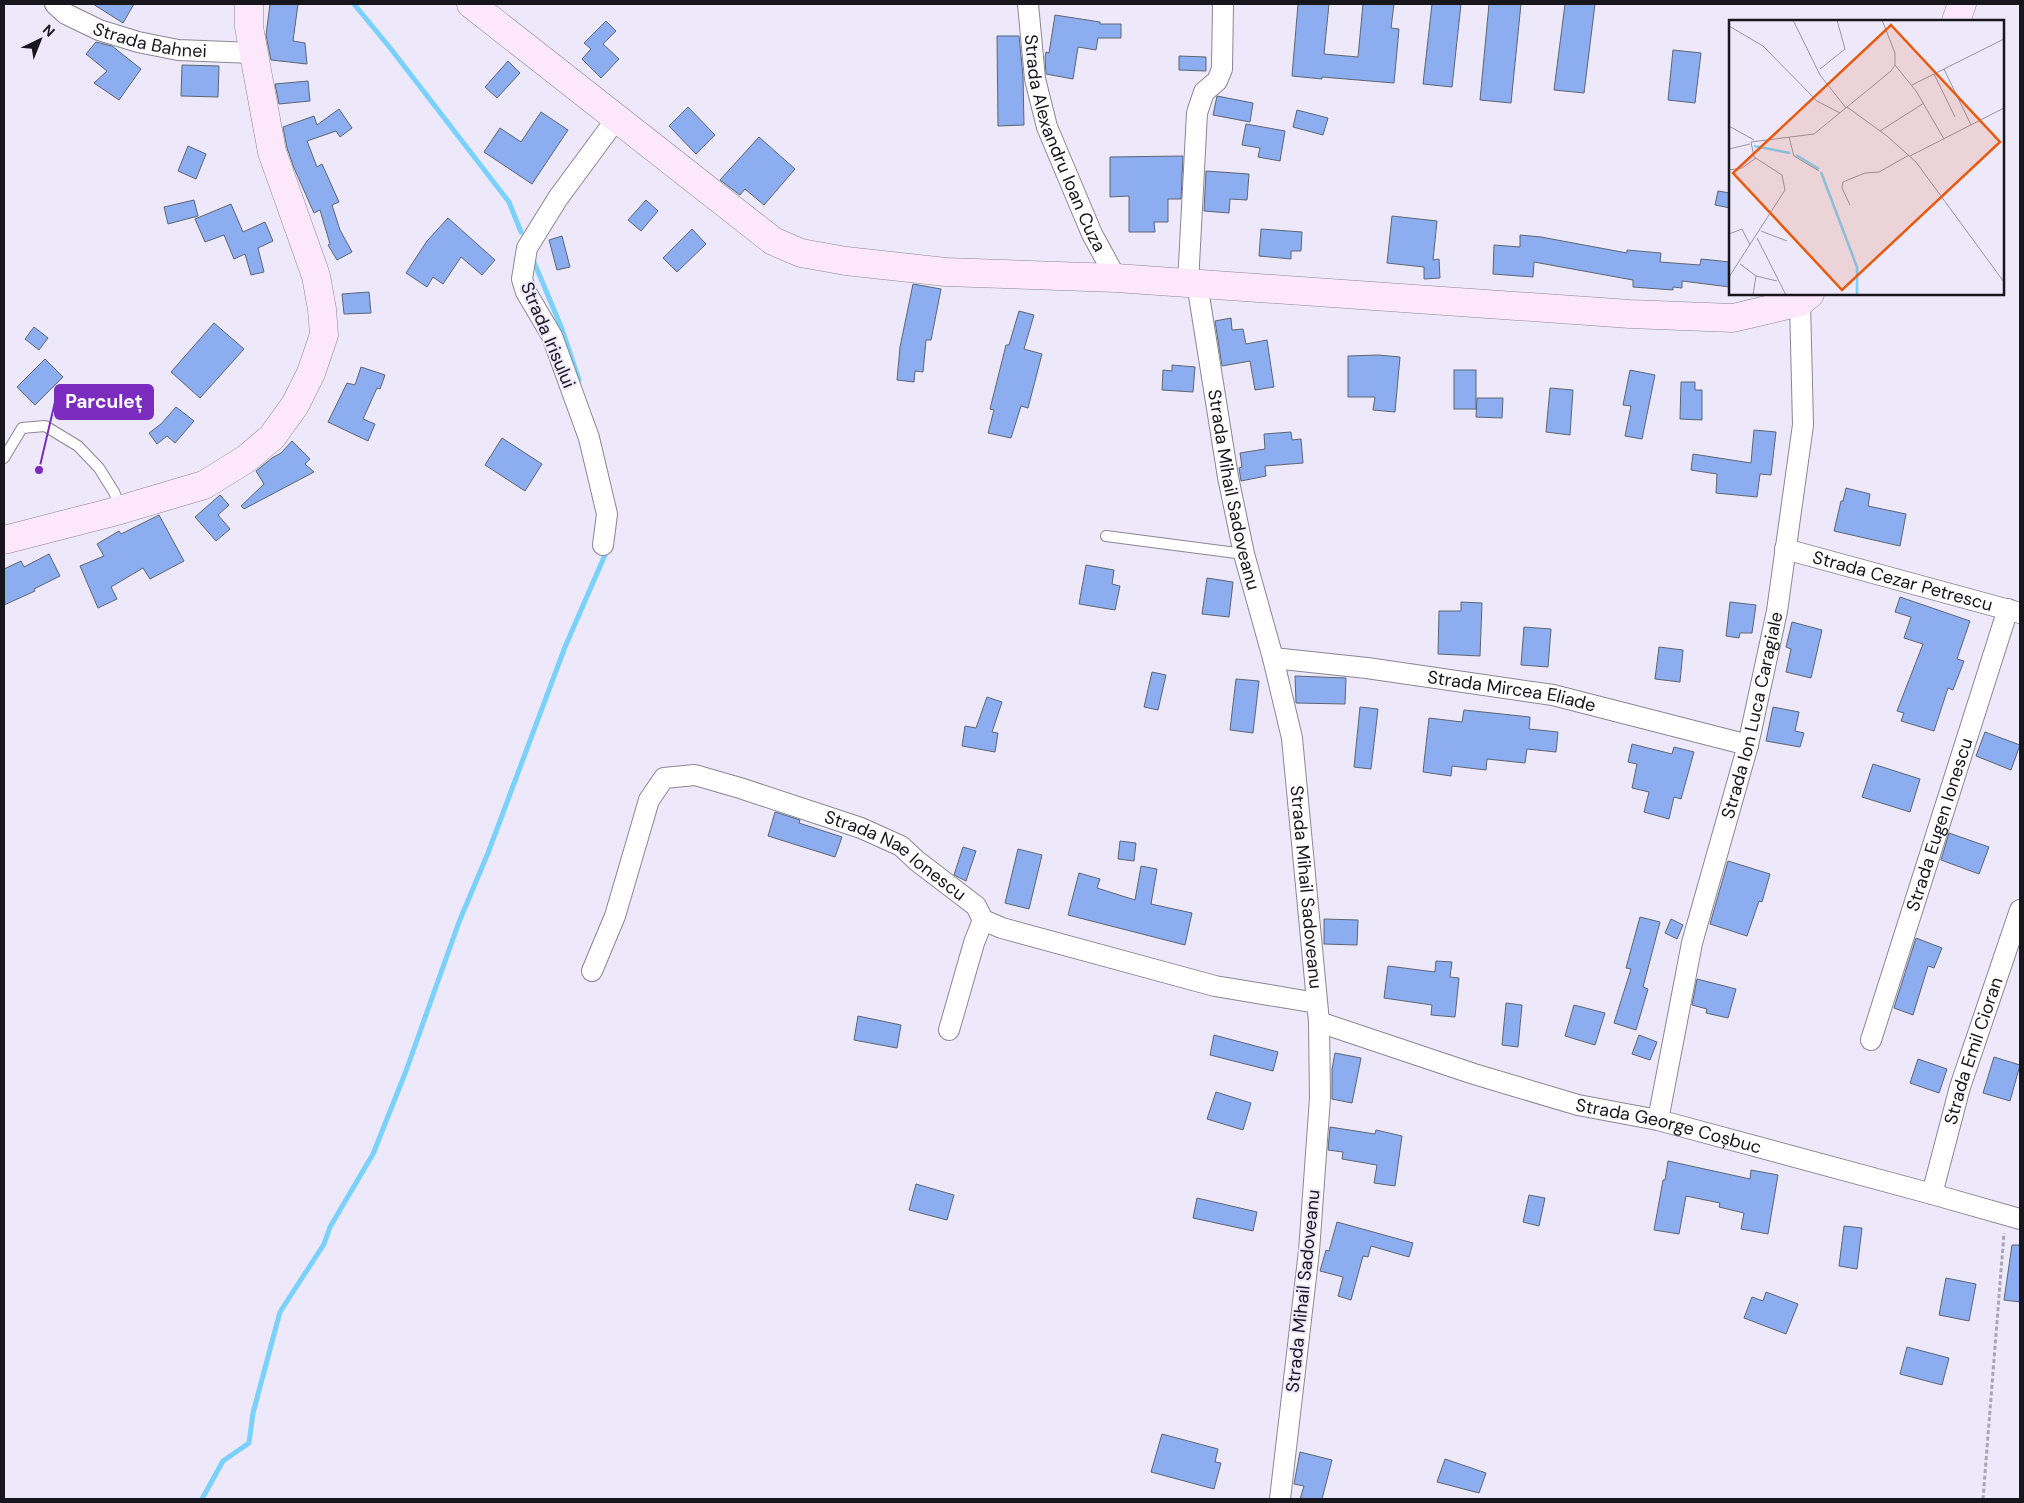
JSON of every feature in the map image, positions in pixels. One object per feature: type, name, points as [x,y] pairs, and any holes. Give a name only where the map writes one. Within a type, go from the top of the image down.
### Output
[{"type":"main road","points":[[4,540],[121,510],[204,485],[246,459],[272,436],[295,405],[311,374],[324,335],[322,309],[316,276],[272,152],[253,53],[249,27],[249,4]]},
{"type":"main road","points":[[471,4],[773,241],[801,253],[846,262],[946,272],[1116,278],[1621,313],[1733,318],[1805,298]]},
{"type":"main road","points":[[1956,20],[1962,4]]},
{"type":"street","name":"Strada Bahnei","points":[[54,4],[66,14],[99,30],[138,42],[178,50],[253,53]]},
{"type":"street","name":"Strada Alexandru Ioan Cuza","points":[[1028,4],[1035,80],[1041,109],[1092,234],[1116,278]]},
{"type":"street","name":"Strada Mihail Sadoveanu","points":[[1223,4],[1222,69],[1217,81],[1204,92],[1197,113],[1193,283],[1244,554],[1273,658],[1294,752],[1318,1013],[1320,1098],[1309,1250],[1280,1499]]},
{"type":"street","name":"Strada Irisului","points":[[603,545],[607,514],[589,438],[552,336],[526,292],[522,279],[527,248],[558,198],[618,118]]},
{"type":"street","name":"Strada Ion Luca Caragiale","points":[[1658,1120],[1692,943],[1748,745],[1777,611],[1803,426],[1805,298]]},
{"type":"street","name":"Strada Cezar Petrescu","points":[[1785,549],[2014,611]]},
{"type":"street","name":"Strada Eugen Ionescu","points":[[1871,1040],[2014,611]]},
{"type":"street","name":"Strada Mircea Eliade","points":[[1273,658],[1367,668],[1553,695],[1748,745]]},
{"type":"street","name":"Strada Nae Ionescu","points":[[592,971],[615,916],[649,800],[664,778],[695,775],[861,828],[902,846],[917,861],[976,906],[983,920]]},
{"type":"street","name":"Strada Emil Cioran","points":[[1932,1194],[1960,1088],[2020,910]]},
{"type":"street","points":[[949,1030],[974,943],[983,920],[1002,928],[1318,1013]]},
{"type":"street","name":"Strada George Coșbuc","points":[[1318,1013],[1474,1074],[1578,1105],[1658,1120],[2013,1217]]},
{"type":"lane","points":[[4,458],[22,428],[45,426],[78,446],[99,468],[114,492],[121,510]]},
{"type":"lane","points":[[1106,536],[1244,554]]},
{"type":"path","points":[[1983,1499],[2013,1217]]},
{"type":"building","points":[[93,4],[134,4],[123,23]]},
{"type":"building","points":[[270,4],[298,4],[293,41],[305,43],[307,64],[271,60],[266,35]]},
{"type":"building","points":[[1298,4],[1329,4],[1324,54],[1358,57],[1363,4],[1394,4],[1391,28],[1399,29],[1394,83],[1292,76]]},
{"type":"building","points":[[1432,4],[1461,4],[1452,87],[1423,84]]},
{"type":"building","points":[[1489,4],[1521,4],[1511,103],[1480,100]]},
{"type":"building","points":[[1565,4],[1595,4],[1584,93],[1554,90]]},
{"type":"building","points":[[1055,15],[1100,22],[1100,24],[1121,24],[1121,38],[1098,38],[1096,50],[1078,47],[1073,79],[1046,74],[1045,57],[1046,52],[1049,53]]},
{"type":"building","points":[[606,21],[616,31],[603,44],[619,59],[601,78],[582,59],[591,49],[584,43]]},
{"type":"building","points":[[997,36],[1019,36],[1023,76],[1024,125],[998,126]]},
{"type":"building","points":[[96,42],[112,46],[141,69],[119,100],[94,83],[107,71],[86,54]]},
{"type":"building","points":[[1673,50],[1701,53],[1695,103],[1668,100]]},
{"type":"building","points":[[1179,56],[1206,57],[1206,71],[1179,70]]},
{"type":"building","points":[[508,61],[520,73],[497,98],[485,87]]},
{"type":"building","points":[[182,65],[219,66],[218,97],[181,96]]},
{"type":"building","points":[[308,81],[310,101],[279,104],[275,84]]},
{"type":"building","points":[[1217,96],[1253,103],[1250,122],[1213,115]]},
{"type":"building","points":[[688,107],[715,135],[696,154],[669,126]]},
{"type":"building","points":[[339,109],[352,128],[340,137],[336,131],[307,141],[317,167],[322,164],[339,202],[332,205],[340,230],[352,252],[337,260],[328,245],[330,244],[320,210],[314,213],[294,168],[287,148],[283,127],[314,116],[317,125]]},
{"type":"building","points":[[1297,110],[1328,118],[1323,135],[1293,127]]},
{"type":"building","points":[[541,112],[568,130],[532,184],[484,152],[500,128],[521,142]]},
{"type":"building","points":[[1246,124],[1285,131],[1280,161],[1258,157],[1260,148],[1242,145]]},
{"type":"building","points":[[759,137],[795,169],[764,205],[745,189],[740,195],[720,180]]},
{"type":"building","points":[[188,146],[206,154],[196,179],[178,171]]},
{"type":"building","points":[[1183,156],[1181,199],[1168,199],[1168,222],[1154,222],[1155,232],[1129,232],[1129,196],[1110,197],[1110,157]]},
{"type":"building","points":[[1206,171],[1249,174],[1247,200],[1230,199],[1229,213],[1204,211]]},
{"type":"building","points":[[1718,191],[1729,193],[1729,208],[1715,205]]},
{"type":"building","points":[[194,200],[198,216],[168,224],[164,207]]},
{"type":"building","points":[[646,200],[658,211],[641,231],[628,220]]},
{"type":"building","points":[[231,204],[243,232],[265,222],[273,241],[258,248],[264,272],[251,275],[245,254],[234,259],[224,235],[205,242],[195,219]]},
{"type":"building","points":[[1392,216],[1437,221],[1433,260],[1439,259],[1440,278],[1424,279],[1424,267],[1387,263]]},
{"type":"building","points":[[448,218],[495,260],[482,275],[461,257],[443,284],[433,277],[427,287],[406,273],[427,241]]},
{"type":"building","points":[[692,229],[706,244],[677,272],[663,258]]},
{"type":"building","points":[[1261,229],[1302,232],[1301,251],[1291,251],[1291,259],[1259,256]]},
{"type":"building","points":[[1520,235],[1541,237],[1627,253],[1627,250],[1661,253],[1660,262],[1700,265],[1701,259],[1729,262],[1729,287],[1682,281],[1682,288],[1673,287],[1673,290],[1633,287],[1633,280],[1534,262],[1533,277],[1493,274],[1494,245],[1520,247]]},
{"type":"building","points":[[562,236],[570,267],[557,270],[549,240]]},
{"type":"building","points":[[913,284],[941,289],[931,340],[926,340],[923,372],[915,371],[914,382],[897,380],[900,347]]},
{"type":"building","points":[[369,292],[371,313],[344,314],[342,294]]},
{"type":"building","points":[[1019,311],[1034,315],[1024,349],[1042,354],[1028,408],[1021,406],[1011,438],[988,433],[994,410],[990,409],[1006,345],[1009,345]]},
{"type":"building","points":[[1231,318],[1232,330],[1243,329],[1246,344],[1267,340],[1274,387],[1255,390],[1250,361],[1222,366],[1215,321]]},
{"type":"building","points":[[214,323],[244,349],[200,398],[171,372]]},
{"type":"building","points":[[34,327],[48,338],[39,350],[25,339]]},
{"type":"building","points":[[1378,355],[1400,357],[1395,412],[1373,410],[1375,397],[1348,397],[1348,356]]},
{"type":"building","points":[[45,359],[63,377],[35,405],[17,387]]},
{"type":"building","points":[[1172,365],[1195,367],[1193,392],[1162,390],[1163,370],[1172,371]]},
{"type":"building","points":[[361,367],[385,375],[380,389],[377,388],[363,419],[375,424],[368,441],[328,422],[347,383],[355,385]]},
{"type":"building","points":[[1454,370],[1476,370],[1476,409],[1454,409]]},
{"type":"building","points":[[1630,370],[1655,375],[1642,439],[1625,436],[1631,406],[1623,405]]},
{"type":"building","points":[[1681,382],[1695,382],[1695,390],[1702,390],[1702,420],[1680,419]]},
{"type":"building","points":[[1550,388],[1573,390],[1570,435],[1546,432]]},
{"type":"building","points":[[1477,398],[1503,398],[1502,418],[1476,417]]},
{"type":"building","points":[[176,407],[194,421],[175,443],[167,436],[157,444],[149,433],[161,424]]},
{"type":"building","points":[[1754,430],[1776,432],[1771,475],[1760,474],[1757,497],[1716,493],[1717,474],[1691,470],[1693,454],[1751,463]]},
{"type":"building","points":[[1291,432],[1292,440],[1301,439],[1303,463],[1265,466],[1266,476],[1241,481],[1239,468],[1242,467],[1240,453],[1265,449],[1264,434]]},
{"type":"building","points":[[502,438],[542,464],[525,491],[485,465]]},
{"type":"building","points":[[292,441],[310,459],[305,464],[314,472],[244,509],[241,506],[264,484],[256,471],[281,453]]},
{"type":"building","points":[[1846,488],[1870,494],[1868,506],[1906,514],[1900,546],[1834,531]]},
{"type":"building","points":[[220,495],[229,505],[218,515],[230,529],[216,541],[195,517]]},
{"type":"building","points":[[159,515],[184,561],[150,579],[143,568],[111,587],[117,599],[98,608],[80,566],[104,556],[97,544],[119,531],[121,534]]},
{"type":"building","points":[[49,554],[60,576],[34,589],[35,591],[4,605],[4,569],[21,561],[24,567]]},
{"type":"building","points":[[1086,565],[1114,570],[1112,584],[1120,586],[1115,610],[1079,604]]},
{"type":"building","points":[[1207,578],[1233,582],[1229,617],[1202,614]]},
{"type":"building","points":[[1900,597],[1970,621],[1957,659],[1964,661],[1953,690],[1948,688],[1934,731],[1901,721],[1904,713],[1897,711],[1923,644],[1904,638],[1911,617],[1895,612]]},
{"type":"building","points":[[1461,602],[1482,603],[1480,656],[1438,654],[1439,611],[1461,611]]},
{"type":"building","points":[[1730,602],[1756,605],[1752,633],[1740,633],[1739,638],[1726,636]]},
{"type":"building","points":[[1792,622],[1822,630],[1811,678],[1786,672],[1791,649],[1786,647]]},
{"type":"building","points":[[1524,627],[1551,629],[1548,667],[1521,665]]},
{"type":"building","points":[[1659,647],[1683,650],[1680,682],[1655,679]]},
{"type":"building","points":[[1152,672],[1166,675],[1158,710],[1144,707]]},
{"type":"building","points":[[1295,676],[1346,678],[1345,704],[1296,703]]},
{"type":"building","points":[[1236,679],[1259,681],[1253,733],[1230,730]]},
{"type":"building","points":[[987,697],[1002,702],[992,732],[998,733],[995,752],[962,746],[965,726],[976,728]]},
{"type":"building","points":[[1360,707],[1378,709],[1371,769],[1354,767]]},
{"type":"building","points":[[1773,707],[1799,712],[1795,731],[1804,733],[1800,747],[1766,741]]},
{"type":"building","points":[[1464,710],[1530,717],[1529,729],[1558,732],[1556,752],[1527,749],[1525,763],[1487,759],[1486,770],[1452,766],[1451,776],[1423,772],[1429,718],[1462,722]]},
{"type":"building","points":[[1985,732],[2020,745],[2011,770],[1976,756]]},
{"type":"building","points":[[1632,744],[1672,754],[1674,747],[1694,752],[1681,799],[1674,797],[1669,819],[1644,812],[1649,792],[1632,788],[1637,764],[1628,762]]},
{"type":"building","points":[[1873,764],[1920,779],[1910,812],[1862,797]]},
{"type":"building","points":[[775,812],[800,820],[799,823],[842,837],[835,857],[768,836]]},
{"type":"building","points":[[1949,833],[1989,847],[1979,874],[1941,860]]},
{"type":"building","points":[[1120,841],[1136,843],[1134,861],[1118,859]]},
{"type":"building","points":[[963,847],[976,851],[966,881],[954,875]]},
{"type":"building","points":[[1018,849],[1042,855],[1029,909],[1005,903]]},
{"type":"building","points":[[1728,861],[1770,874],[1762,902],[1759,901],[1747,936],[1710,924]]},
{"type":"building","points":[[1141,866],[1157,869],[1151,904],[1192,913],[1185,945],[1068,915],[1079,873],[1100,879],[1097,888],[1135,900]]},
{"type":"building","points":[[1640,917],[1660,922],[1643,987],[1648,989],[1636,1030],[1614,1023],[1631,969],[1626,968]]},
{"type":"building","points":[[1324,919],[1358,920],[1357,945],[1324,944]]},
{"type":"building","points":[[1671,919],[1683,925],[1677,939],[1665,933]]},
{"type":"building","points":[[1916,938],[1942,948],[1934,968],[1928,966],[1913,1015],[1894,1008]]},
{"type":"building","points":[[1436,961],[1452,962],[1450,977],[1459,978],[1455,1017],[1431,1015],[1432,1005],[1384,998],[1388,966],[1435,972]]},
{"type":"building","points":[[1697,979],[1736,989],[1728,1018],[1706,1013],[1707,1009],[1692,1005]]},
{"type":"building","points":[[1506,1003],[1522,1005],[1518,1047],[1502,1045]]},
{"type":"building","points":[[1574,1005],[1605,1013],[1595,1045],[1565,1036]]},
{"type":"building","points":[[858,1016],[901,1025],[897,1048],[854,1040]]},
{"type":"building","points":[[1214,1035],[1278,1052],[1273,1071],[1210,1055]]},
{"type":"building","points":[[1639,1035],[1657,1042],[1650,1060],[1632,1054]]},
{"type":"building","points":[[1335,1053],[1361,1058],[1352,1103],[1332,1099],[1332,1069]]},
{"type":"building","points":[[1994,1057],[2020,1065],[2010,1101],[1983,1093]]},
{"type":"building","points":[[1918,1059],[1947,1069],[1939,1093],[1910,1083]]},
{"type":"building","points":[[1216,1092],[1251,1103],[1243,1130],[1207,1119]]},
{"type":"building","points":[[1330,1127],[1375,1134],[1376,1130],[1402,1136],[1395,1186],[1374,1183],[1377,1165],[1342,1159],[1343,1152],[1328,1150]]},
{"type":"building","points":[[1668,1161],[1750,1179],[1751,1170],[1778,1175],[1768,1234],[1741,1229],[1744,1213],[1719,1207],[1720,1203],[1686,1196],[1679,1234],[1654,1230]]},
{"type":"building","points":[[916,1184],[954,1195],[947,1220],[909,1210]]},
{"type":"building","points":[[1529,1195],[1545,1198],[1539,1226],[1523,1222]]},
{"type":"building","points":[[1197,1198],[1257,1212],[1253,1231],[1193,1218]]},
{"type":"building","points":[[1337,1222],[1413,1243],[1409,1257],[1371,1246],[1368,1257],[1363,1256],[1351,1300],[1338,1296],[1343,1277],[1320,1271],[1326,1250],[1329,1251]]},
{"type":"building","points":[[1844,1226],[1862,1228],[1857,1269],[1839,1266]]},
{"type":"building","points":[[2012,1245],[2020,1245],[2020,1302],[2004,1300]]},
{"type":"building","points":[[1946,1278],[1976,1284],[1969,1321],[1939,1315]]},
{"type":"building","points":[[1766,1292],[1798,1304],[1786,1334],[1744,1318],[1752,1297],[1763,1301]]},
{"type":"building","points":[[1907,1347],[1949,1358],[1942,1385],[1900,1374]]},
{"type":"building","points":[[1162,1434],[1218,1449],[1215,1462],[1221,1463],[1214,1489],[1151,1472]]},
{"type":"building","points":[[1300,1452],[1332,1460],[1322,1499],[1300,1499],[1304,1486],[1294,1484]]},
{"type":"building","points":[[1445,1459],[1486,1473],[1479,1493],[1437,1482]]},
{"type":"waterway","points":[[354,4],[509,202],[521,232]]},
{"type":"waterway","points":[[534,262],[562,329],[579,380]]},
{"type":"waterway","points":[[202,1499],[223,1461],[249,1443],[253,1413],[280,1312],[324,1244],[330,1227],[373,1154],[406,1071],[459,922],[488,853],[565,647],[608,548]]},
{"type":"place","name":"Parculeț","points":[[39,470]]}]
